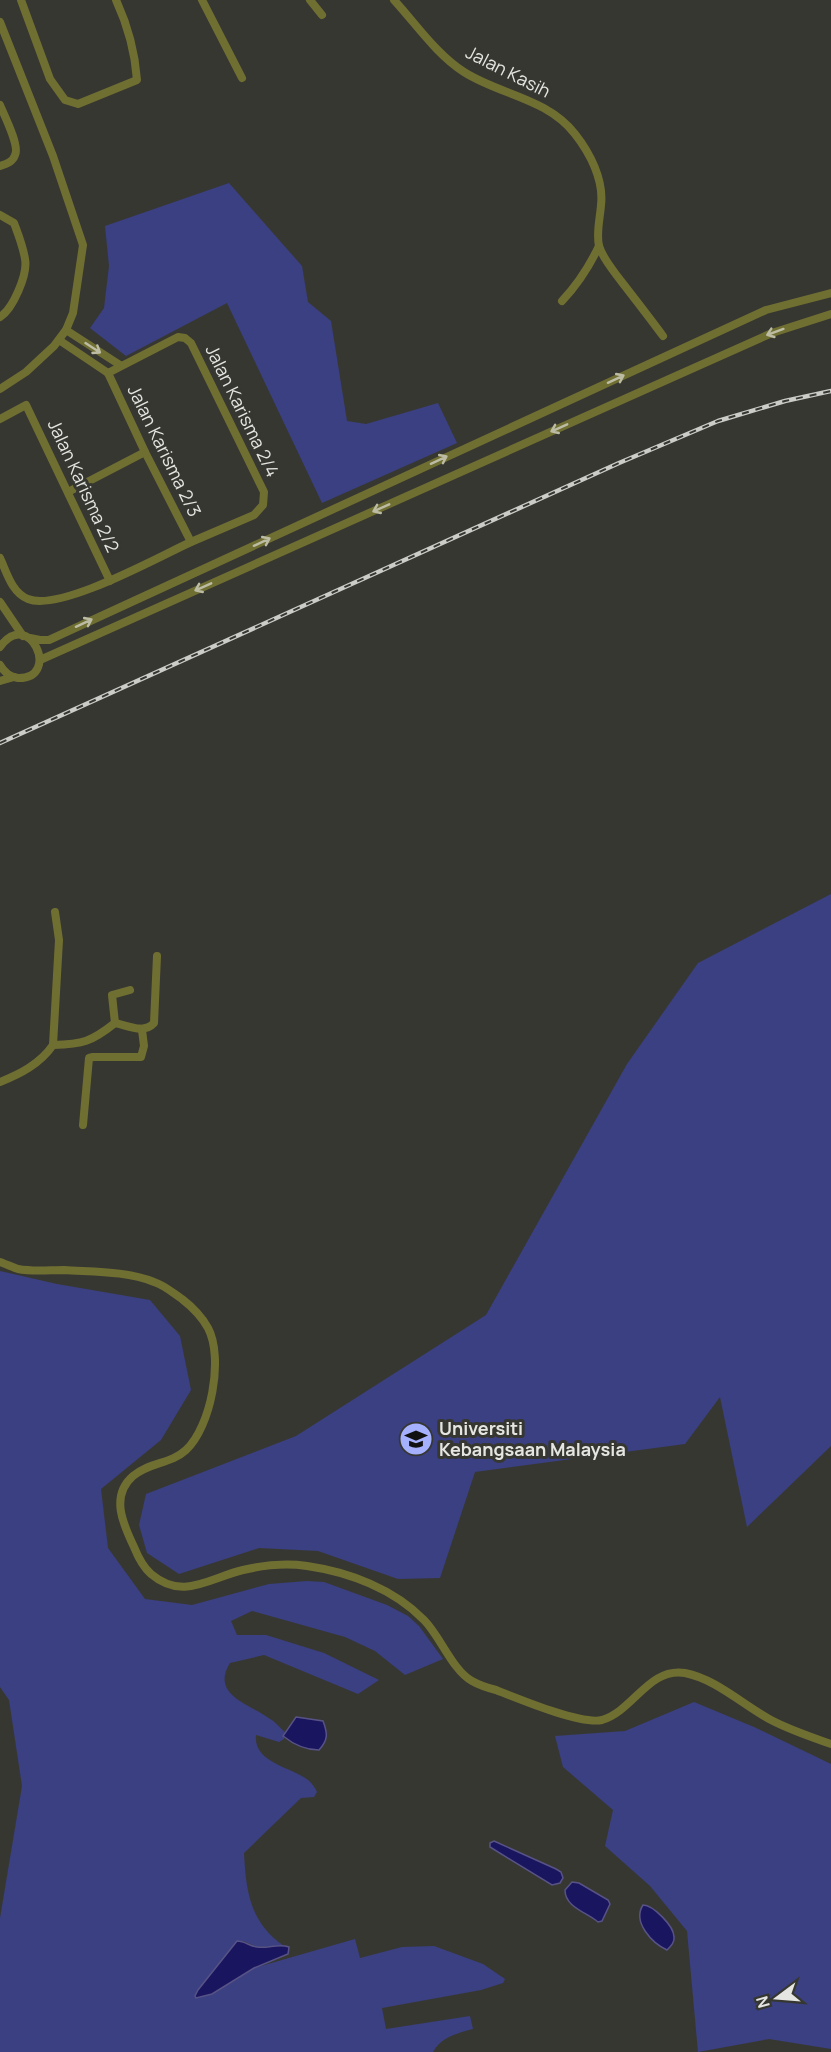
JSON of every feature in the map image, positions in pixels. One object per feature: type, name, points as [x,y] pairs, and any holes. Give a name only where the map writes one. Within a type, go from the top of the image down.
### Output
[{"type":"street","points":[[21,0],[50,79],[65,100],[78,104],[137,80],[136,62],[126,22],[116,0]]},
{"type":"street","points":[[202,0],[242,78]]},
{"type":"street","points":[[310,0],[322,15]]},
{"type":"street","name":"Jalan Kasih","points":[[394,0],[445,57],[464,72],[525,98],[553,113],[574,132],[590,155],[598,177],[602,202],[598,233],[599,246]]},
{"type":"street","points":[[0,22],[53,156],[83,245],[73,313],[66,330],[59,340],[26,372],[0,389]]},
{"type":"street","points":[[0,105],[17,148],[15,156],[0,166]]},
{"type":"street","points":[[0,215],[14,223],[26,262],[19,292],[0,318]]},
{"type":"street","points":[[562,301],[589,267],[599,246]]},
{"type":"street","points":[[599,246],[603,256],[663,336]]},
{"type":"street","points":[[0,646],[10,637],[50,640],[766,310],[831,293]]},
{"type":"street","points":[[40,660],[772,333],[831,315]]},
{"type":"street","points":[[66,330],[120,366]]},
{"type":"street","name":"Jalan Karisma 2/4","points":[[108,373],[178,337],[185,338],[191,343],[264,492],[264,505],[254,514],[191,542]]},
{"type":"street","points":[[59,340],[108,373]]},
{"type":"street","name":"Jalan Karisma 2/3","points":[[108,373],[191,542]]},
{"type":"street","name":"Jalan Karisma 2/2","points":[[0,419],[26,405],[110,581]]},
{"type":"street","points":[[68,492],[145,452]]},
{"type":"street","points":[[0,558],[15,590],[28,599],[42,601],[60,598],[110,581],[191,542]]},
{"type":"street","points":[[0,602],[27,637],[36,644],[40,652],[40,660],[28,676],[0,681]]},
{"type":"street","points":[[0,665],[7,674],[15,677]]},
{"type":"street","points":[[0,1082],[35,1064],[53,1045],[59,940],[54,912]]},
{"type":"street","points":[[53,1045],[81,1044],[116,1023],[142,1030],[151,1026],[154,1023],[157,956]]},
{"type":"street","points":[[116,1023],[112,995],[130,990]]},
{"type":"street","points":[[83,1125],[89,1059],[93,1057],[141,1057],[144,1046],[142,1030]]},
{"type":"street","points":[[0,1262],[19,1269],[113,1274],[155,1282],[191,1306],[208,1327],[215,1351],[216,1368],[201,1429],[186,1450],[172,1459],[147,1467],[132,1476],[121,1493],[119,1515],[140,1560],[148,1572],[162,1582],[175,1587],[194,1586],[241,1571],[284,1564],[332,1570],[365,1581],[397,1598],[424,1620],[446,1648],[456,1666],[470,1680],[494,1690],[584,1721],[603,1720],[627,1705],[660,1677],[672,1673],[685,1674],[713,1685],[771,1720],[831,1744]]},
{"type":"shaded area","points":[[229,183],[302,266],[308,302],[331,321],[347,421],[366,424],[438,403],[457,443],[322,503],[227,303],[126,356],[90,328],[104,308],[109,266],[105,226]]},
{"type":"shaded area","points":[[831,894],[831,1446],[747,1527],[720,1397],[685,1444],[475,1472],[440,1578],[398,1579],[318,1551],[259,1548],[179,1574],[147,1553],[139,1525],[146,1494],[296,1436],[486,1315],[627,1064],[698,963]]},
{"type":"shaded area","points":[[0,1271],[57,1284],[150,1300],[180,1336],[191,1390],[161,1440],[101,1489],[108,1548],[145,1599],[192,1605],[269,1584],[324,1582],[387,1605],[408,1616],[419,1626],[443,1659],[405,1675],[375,1651],[345,1637],[252,1611],[231,1621],[237,1635],[266,1635],[324,1653],[379,1680],[358,1694],[264,1655],[230,1663],[225,1674],[225,1683],[229,1691],[243,1703],[272,1720],[285,1732],[284,1739],[279,1742],[256,1735],[261,1752],[275,1763],[308,1780],[317,1792],[314,1797],[301,1798],[244,1853],[246,1880],[252,1905],[264,1927],[284,1946],[258,1947],[243,1941],[233,1945],[212,1994],[254,1968],[355,1939],[360,1958],[402,1947],[434,1946],[483,1964],[505,1979],[503,1983],[481,1990],[382,2008],[386,2029],[470,2016],[473,2029],[445,2039],[433,2052],[0,2052],[0,1918],[22,1786],[9,1700],[0,1687]]},
{"type":"shaded area","points":[[694,1702],[754,1727],[831,1764],[831,2049],[769,2039],[698,2052],[687,1931],[650,1886],[605,1846],[613,1810],[563,1767],[555,1736],[625,1731]]},
{"type":"shaded area","points":[[296,1717],[323,1721],[326,1737],[319,1750],[300,1746],[283,1736]]},
{"type":"shaded area","points":[[494,1841],[556,1869],[561,1872],[563,1878],[560,1883],[552,1885],[490,1847],[490,1843]]},
{"type":"shaded area","points":[[572,1882],[579,1883],[608,1900],[610,1904],[602,1921],[598,1922],[568,1901],[565,1890]]},
{"type":"shaded area","points":[[643,1905],[652,1908],[671,1927],[674,1941],[667,1950],[645,1931],[640,1918]]},
{"type":"shaded area","points":[[237,1941],[257,1947],[289,1947],[288,1954],[254,1968],[212,1994],[196,1998],[198,1990]]},
{"type":"railway","points":[[0,743],[619,463],[718,421],[785,401],[831,391]]},
{"type":"place","name":"Universiti Kebangsaan Malaysia","points":[[416,1439]]}]
